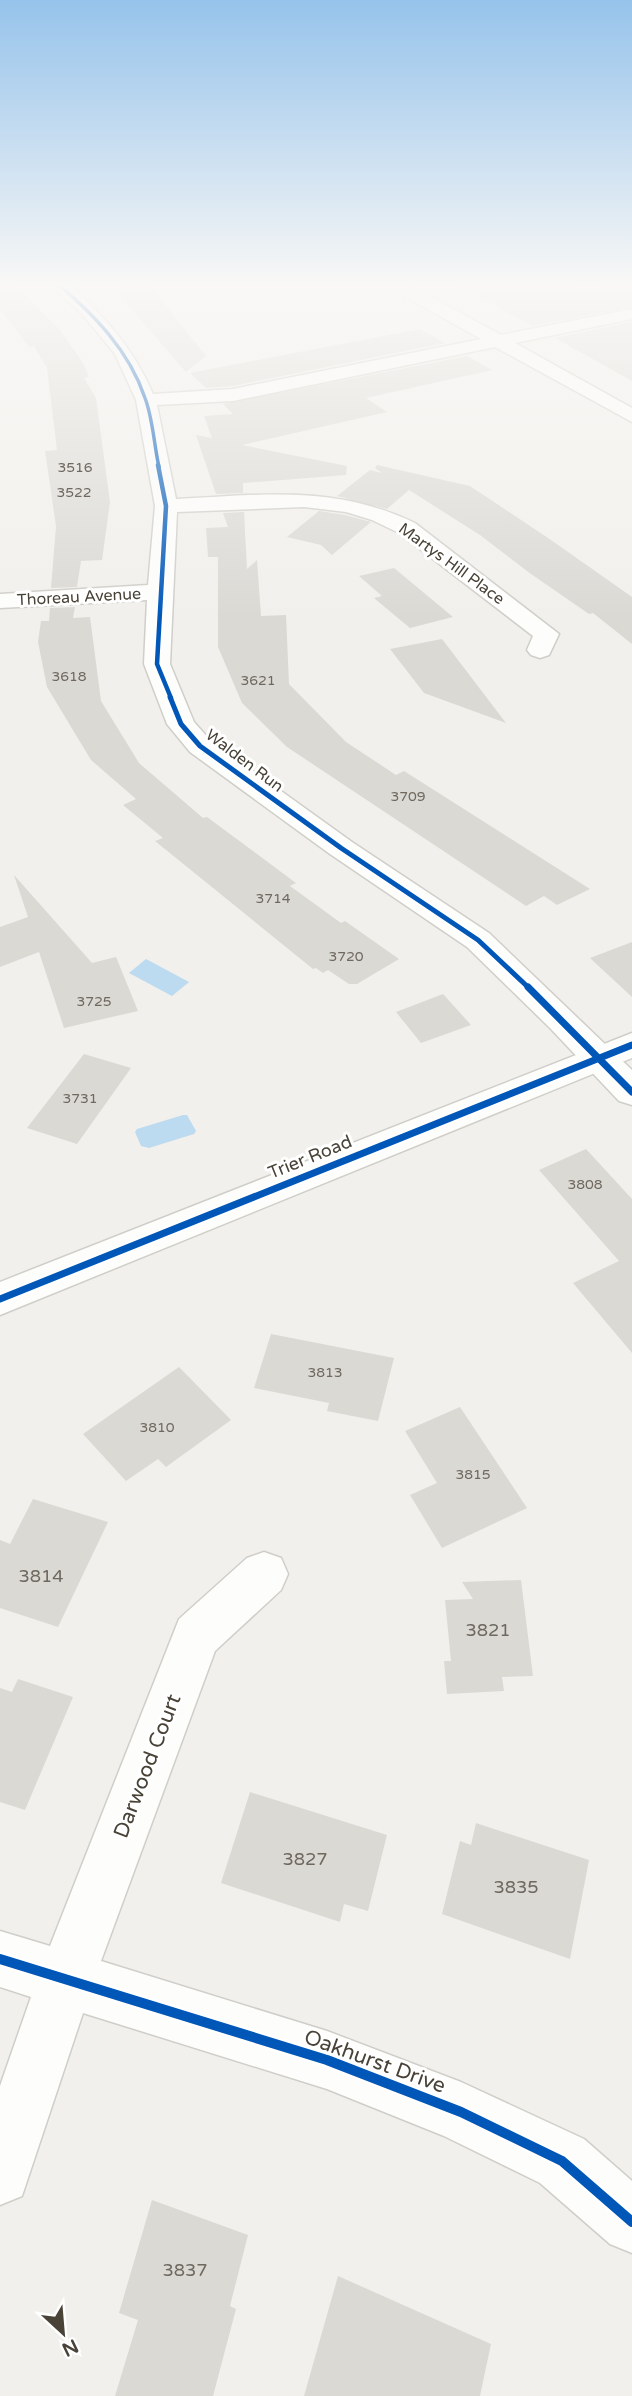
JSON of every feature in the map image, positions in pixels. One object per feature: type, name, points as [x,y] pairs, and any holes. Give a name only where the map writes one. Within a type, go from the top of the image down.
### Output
[{"type":"street","name":"Walden Run","points":[[144,395],[166,506],[157,664],[181,724],[200,746],[341,848],[478,940],[554,1012],[615,1052],[632,1092]]},
{"type":"street","points":[[146,400],[234,395]]},
{"type":"street","points":[[594,395],[632,416]]},
{"type":"street","name":"Martys Hill Place","points":[[166,506],[304,500],[348,506],[380,515],[407,528],[546,634],[540,650]]},
{"type":"street","name":"Thoreau Avenue","points":[[0,601],[159,592]]},
{"type":"street","name":"Trier Road","points":[[0,1299],[615,1052]]},
{"type":"street","name":"Darwood Court","points":[[0,2174],[65,1981],[196,1636],[264,1574]]},
{"type":"street","name":"Oakhurst Drive","points":[[0,1959],[327,2060],[461,2112],[562,2161],[632,2222]]},
{"type":"water","points":[[146,959],[189,982],[172,996],[129,973]]},
{"type":"water","points":[[187,1115],[196,1131],[194,1134],[149,1148],[141,1146],[135,1132],[137,1129]]},
{"type":"building","points":[[50,395],[94,395],[110,502],[102,560],[81,561],[77,587],[51,588],[56,526],[45,451],[57,450]]},
{"type":"building","points":[[270,395],[380,395],[366,398],[387,412],[242,445],[347,466],[346,475],[243,483],[243,493],[216,494],[196,435],[212,438],[204,416],[233,414],[223,404]]},
{"type":"building","points":[[377,465],[470,486],[551,540],[632,597],[632,644],[593,613],[589,614],[480,535],[409,490],[387,509],[337,496],[370,470],[382,473],[375,468]]},
{"type":"building","points":[[319,511],[371,522],[332,555],[321,545],[287,537]]},
{"type":"building","points":[[244,512],[247,569],[257,560],[261,616],[286,615],[289,684],[346,742],[396,775],[404,771],[590,889],[557,905],[544,896],[526,906],[287,747],[242,703],[218,647],[218,557],[208,557],[206,528],[228,527],[223,513]]},
{"type":"building","points":[[394,568],[453,617],[410,628],[374,598],[382,596],[359,576]]},
{"type":"building","points":[[75,607],[73,618],[90,617],[101,701],[139,763],[203,818],[207,817],[296,883],[290,886],[341,923],[345,921],[399,959],[357,984],[349,984],[328,970],[323,973],[313,969],[155,841],[163,838],[123,805],[136,799],[91,760],[47,687],[38,642],[41,621],[49,621],[50,608]]},
{"type":"building","points":[[442,639],[506,723],[424,693],[390,649]]},
{"type":"building","points":[[14,875],[92,963],[116,957],[138,1011],[64,1028],[39,952],[0,967],[0,927],[28,917]]},
{"type":"building","points":[[632,942],[632,997],[590,958]]},
{"type":"building","points":[[443,994],[471,1025],[421,1043],[396,1012]]},
{"type":"building","points":[[84,1054],[131,1068],[77,1144],[27,1128]]},
{"type":"building","points":[[586,1149],[632,1199],[632,1353],[573,1283],[619,1261],[539,1170]]},
{"type":"building","points":[[271,1334],[394,1358],[378,1421],[327,1411],[329,1403],[254,1388]]},
{"type":"building","points":[[179,1367],[231,1420],[166,1467],[158,1459],[126,1481],[83,1434]]},
{"type":"building","points":[[460,1407],[527,1508],[442,1548],[410,1495],[437,1483],[405,1431]]},
{"type":"building","points":[[33,1499],[108,1522],[58,1627],[0,1608],[0,1540],[10,1544]]},
{"type":"building","points":[[521,1580],[533,1676],[502,1677],[504,1691],[447,1694],[444,1661],[451,1661],[445,1600],[473,1599],[462,1582]]},
{"type":"building","points":[[18,1679],[73,1697],[25,1810],[0,1802],[0,1688],[12,1692]]},
{"type":"building","points":[[250,1792],[387,1835],[368,1911],[344,1904],[340,1922],[221,1883]]},
{"type":"building","points":[[476,1823],[589,1860],[570,1959],[442,1914],[460,1841],[471,1845]]},
{"type":"building","points":[[152,2200],[248,2235],[230,2306],[236,2309],[213,2396],[115,2396],[138,2320],[119,2313]]},
{"type":"building","points":[[338,2276],[491,2344],[480,2396],[304,2396]]},
{"type":"cycle path","points":[[144,395],[166,506],[157,664],[181,724],[200,746],[341,848],[478,940],[632,1092]]},
{"type":"cycle path","points":[[0,1299],[632,1045]]},
{"type":"cycle path","points":[[0,1959],[327,2060],[461,2112],[562,2161],[632,2222]]}]
